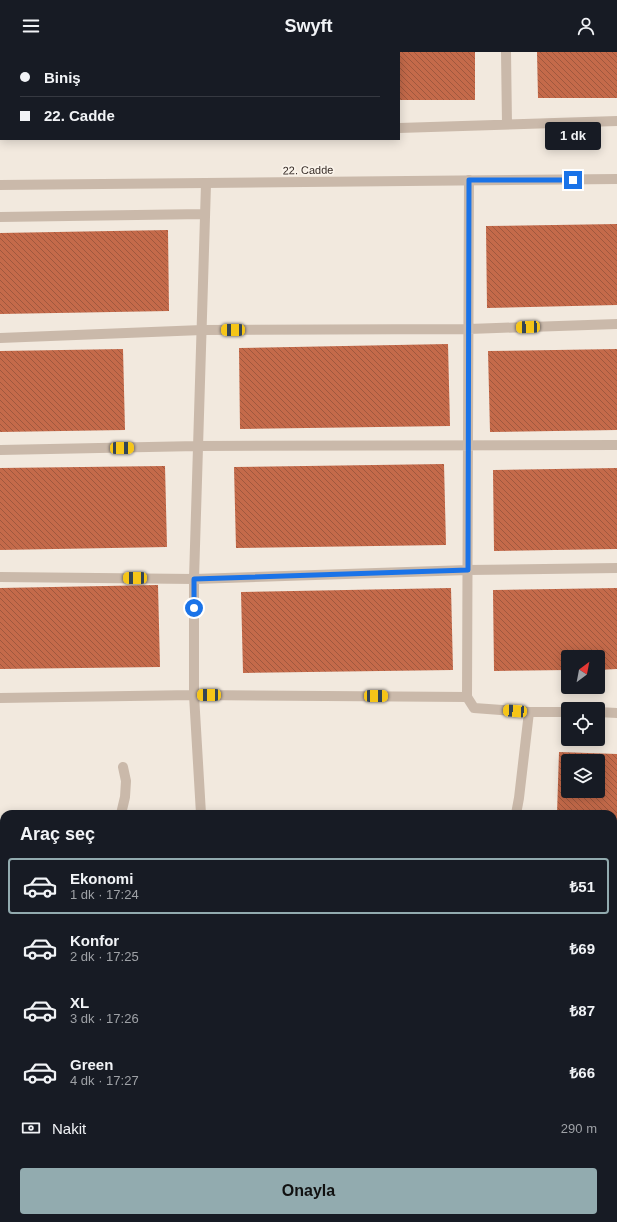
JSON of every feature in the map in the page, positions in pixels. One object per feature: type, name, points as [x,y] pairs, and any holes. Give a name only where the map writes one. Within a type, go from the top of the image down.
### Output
[{"type":"street","points":[[506,52],[507,124]]},
{"type":"street","points":[[400,128],[617,121]]},
{"type":"street","name":"22. Cadde","points":[[0,185],[617,179]]},
{"type":"street","points":[[469,180],[467,697],[474,708],[529,712],[561,712]]},
{"type":"street","points":[[201,810],[194,695],[194,579],[206,184]]},
{"type":"street","points":[[0,217],[205,214]]},
{"type":"street","points":[[0,338],[202,330],[469,329],[617,324]]},
{"type":"street","points":[[0,450],[198,446],[617,445]]},
{"type":"street","points":[[0,577],[194,579],[468,570],[617,568]]},
{"type":"street","points":[[0,698],[194,695],[467,697]]},
{"type":"street","points":[[517,810],[529,712]]},
{"type":"street","points":[[605,712],[617,713]]},
{"type":"street","points":[[122,810],[125,797],[126,781],[123,767]]},
{"type":"building","points":[[400,52],[475,52],[475,100],[400,100]]},
{"type":"building","points":[[537,52],[617,52],[617,98],[538,98]]},
{"type":"building","points":[[617,224],[617,305],[487,308],[486,226]]},
{"type":"building","points":[[168,230],[169,311],[0,314],[0,233]]},
{"type":"building","points":[[448,344],[450,426],[240,429],[239,348]]},
{"type":"building","points":[[123,349],[125,430],[0,432],[0,351]]},
{"type":"building","points":[[617,349],[617,430],[490,432],[488,351]]},
{"type":"building","points":[[444,464],[446,545],[236,548],[234,467]]},
{"type":"building","points":[[165,466],[167,547],[0,550],[0,468]]},
{"type":"building","points":[[617,468],[617,549],[494,551],[493,470]]},
{"type":"building","points":[[158,585],[160,667],[0,669],[0,588]]},
{"type":"building","points":[[451,588],[453,670],[243,673],[241,592]]},
{"type":"building","points":[[617,588],[617,669],[605,670],[605,650],[561,650],[561,670],[494,671],[493,590]]},
{"type":"building","points":[[559,752],[617,754],[617,810],[557,810]]},
{"type":"route","points":[[194,608],[194,579],[468,570],[469,180],[573,180]]}]
